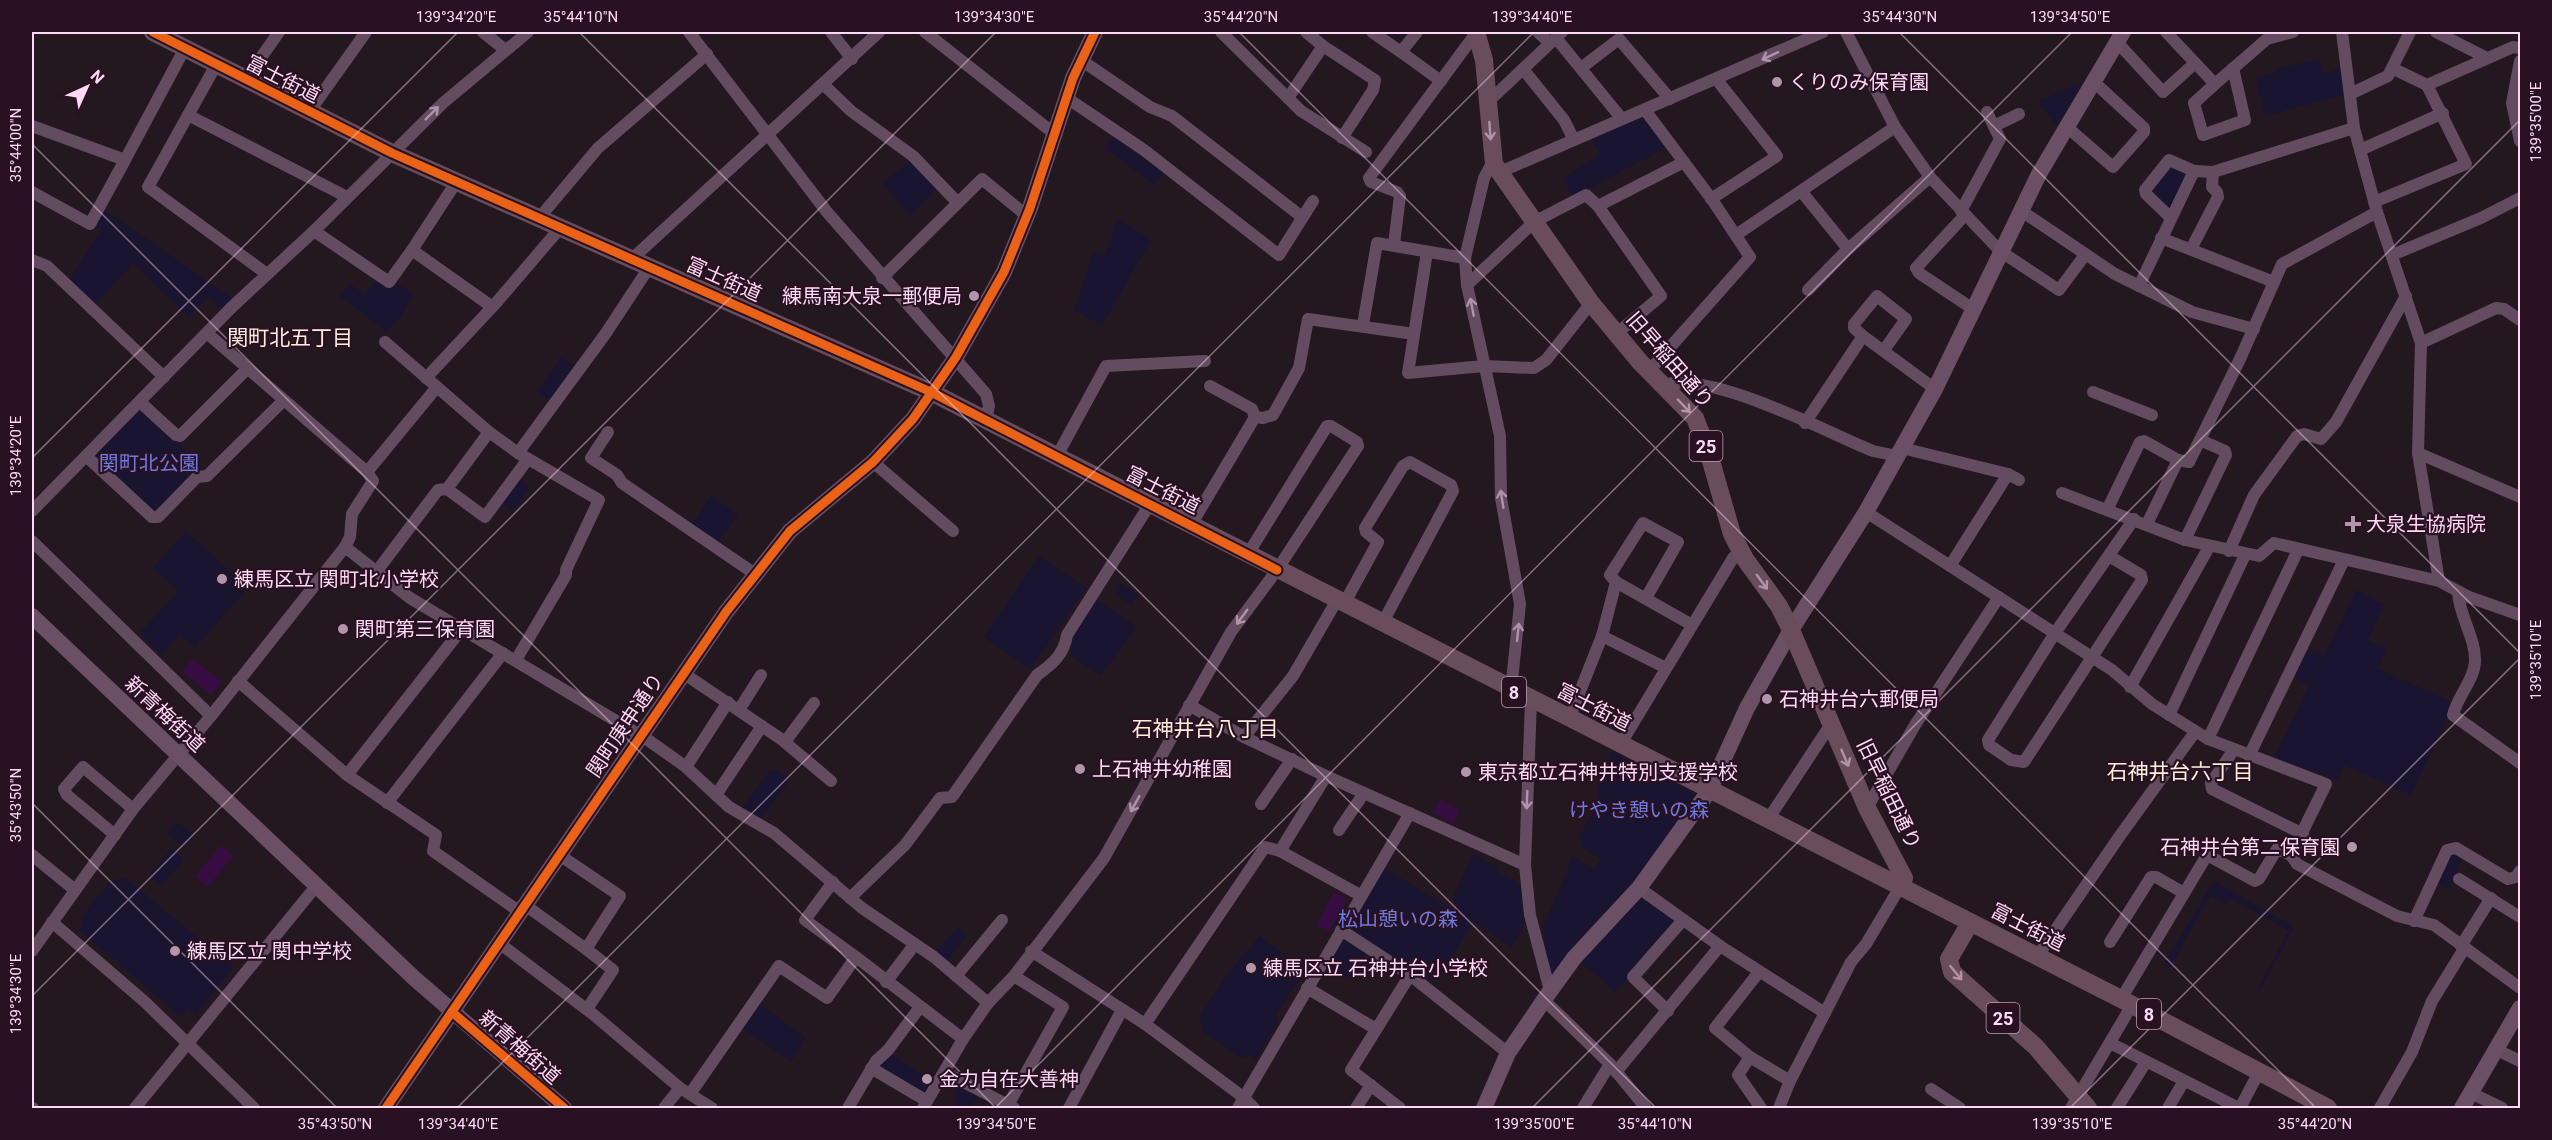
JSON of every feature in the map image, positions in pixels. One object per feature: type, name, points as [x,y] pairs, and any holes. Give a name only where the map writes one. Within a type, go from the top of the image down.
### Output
[{"type":"main road","name":"富士街道","points":[[153,32],[392,153],[931,392],[1767,821],[2127,1002],[2328,1108]]},
{"type":"main road","name":"旧早稲田通り","points":[[1479,34],[1496,166],[1591,303],[1616,334],[1697,422],[1709,454],[1732,534],[1740,551],[1779,606],[1791,630],[1867,808],[1904,878],[1900,887]]},
{"type":"main road","name":"25","points":[[1970,922],[1949,959],[1952,972],[2036,1047],[2079,1104]]},
{"type":"street","points":[[245,80],[279,32]]},
{"type":"street","points":[[309,112],[366,32]]},
{"type":"street","points":[[483,32],[504,49]]},
{"type":"street","points":[[32,511],[267,274],[392,153],[474,75],[528,32]]},
{"type":"street","points":[[689,32],[765,135],[882,278],[956,357],[986,394],[989,406],[986,420]]},
{"type":"street","points":[[831,32],[852,59]]},
{"type":"street","points":[[633,258],[765,135],[824,85],[879,32]]},
{"type":"street","points":[[925,32],[1056,135]]},
{"type":"street","name":"関町庚申通り","points":[[386,1108],[683,673],[755,574],[790,531],[873,462],[913,419],[956,357],[1004,272],[1027,216],[1067,98],[1095,32]]},
{"type":"street","points":[[1221,32],[1301,111],[1366,152]]},
{"type":"street","points":[[1306,32],[1375,80],[1376,84],[1342,138]]},
{"type":"street","points":[[1372,32],[1441,81]]},
{"type":"street","points":[[1401,52],[1417,32]]},
{"type":"street","points":[[1538,32],[1556,38],[1622,119]]},
{"type":"street","points":[[1511,690],[1520,604],[1501,498],[1500,440],[1467,285],[1465,258],[1484,178],[1496,166],[1574,140],[1717,80],[1823,32]]},
{"type":"street","points":[[1846,32],[1895,127],[1930,177],[2000,251],[2060,290],[2085,255]]},
{"type":"street","points":[[2167,32],[2215,84]]},
{"type":"street","points":[[2233,68],[2245,120],[2203,135],[2194,103],[2233,68],[2267,39],[2289,32]]},
{"type":"street","points":[[2342,32],[2354,128],[2375,207],[2421,343],[2418,453],[2439,581]]},
{"type":"street","points":[[2350,94],[2382,80],[2392,68],[2410,32]]},
{"type":"street","points":[[2436,32],[2487,58]]},
{"type":"street","points":[[1394,244],[1400,196],[1397,192],[1371,182],[1369,178],[1479,34]]},
{"type":"street","points":[[1484,1108],[1508,1053],[1547,996],[1574,958],[1639,888],[1709,791],[1747,708],[1791,630],[1866,512],[1900,452],[1935,389],[2020,210],[2120,37],[2163,92],[2195,63]]},
{"type":"street","points":[[1488,101],[1556,38]]},
{"type":"street","points":[[1581,68],[1619,39],[1670,99]]},
{"type":"street","points":[[1288,98],[1323,46]]},
{"type":"street","points":[[2427,85],[2513,46],[2520,48]]},
{"type":"street","points":[[32,192],[90,224],[185,48]]},
{"type":"street","points":[[540,217],[598,148],[707,54]]},
{"type":"street","points":[[1082,60],[1150,107],[1172,116],[1302,217]]},
{"type":"street","points":[[2520,61],[2512,103],[2520,141]]},
{"type":"street","points":[[216,65],[148,188],[267,274]]},
{"type":"street","points":[[2107,510],[2141,441],[2178,460],[2189,462],[2285,261],[2330,240],[2375,207],[2466,164],[2443,112],[2427,85],[2392,68]]},
{"type":"street","points":[[1523,69],[1564,120],[1574,140]]},
{"type":"street","points":[[1712,199],[1777,156],[1717,80]]},
{"type":"street","points":[[2067,127],[2114,167],[2144,132],[2144,128],[2095,83]]},
{"type":"street","points":[[824,85],[851,111],[913,156],[957,202]]},
{"type":"street","points":[[1067,98],[1143,150],[1279,255],[1313,201]]},
{"type":"street","points":[[1645,110],[1712,199],[1749,255],[1749,260],[1649,371]]},
{"type":"street","points":[[1973,309],[1919,273],[1916,268],[1963,213],[2000,139],[1987,112]]},
{"type":"street","points":[[2360,150],[2443,112]]},
{"type":"street","points":[[1994,126],[2019,114]]},
{"type":"street","points":[[188,115],[347,197]]},
{"type":"street","points":[[32,126],[124,160]]},
{"type":"street","points":[[1736,235],[1895,127]]},
{"type":"street","points":[[2171,218],[2145,190],[2169,160],[2194,171],[2212,172],[2354,128]]},
{"type":"street","points":[[1599,206],[1684,162]]},
{"type":"street","points":[[2139,286],[2194,171]]},
{"type":"street","points":[[2191,249],[2218,197],[2212,187],[2212,172]]},
{"type":"street","points":[[1808,290],[1848,249],[1930,177]]},
{"type":"street","points":[[882,278],[982,179],[1027,216]]},
{"type":"street","points":[[314,231],[389,282],[458,181]]},
{"type":"street","points":[[1801,191],[1848,249]]},
{"type":"street","points":[[1467,285],[1534,222],[1583,195],[1591,197],[1661,296],[1616,334]]},
{"type":"street","points":[[2392,255],[2481,218],[2520,198]]},
{"type":"street","points":[[2020,210],[2085,255],[2139,286],[2192,312],[2254,329]]},
{"type":"street","points":[[426,378],[496,303],[561,227]]},
{"type":"street","points":[[2162,238],[2274,282]]},
{"type":"street","points":[[1363,325],[1376,245],[1379,242],[1465,258]]},
{"type":"street","points":[[412,250],[491,306]]},
{"type":"street","points":[[1427,252],[1408,373],[1484,366],[1536,367],[1545,360],[1591,303]]},
{"type":"street","points":[[32,260],[47,266],[164,377]]},
{"type":"street","points":[[377,571],[438,490],[447,489],[485,517],[650,266]]},
{"type":"street","points":[[2229,551],[2254,495],[2297,436],[2304,434],[2321,439],[2336,422],[2406,296]]},
{"type":"street","points":[[1884,350],[1906,319],[1879,297],[1875,297],[1854,324],[1854,328],[1935,389]]},
{"type":"street","points":[[2421,343],[2496,308],[2504,309],[2520,320]]},
{"type":"street","points":[[1255,417],[1263,418],[1273,415],[1299,368],[1308,319],[1414,334]]},
{"type":"street","points":[[33,945],[133,809],[177,754],[212,716],[345,547],[350,537],[352,514],[373,481],[367,472],[208,334]]},
{"type":"street","points":[[1805,423],[1863,336]]},
{"type":"street","points":[[385,342],[489,432],[523,456],[599,500],[566,570],[566,575],[516,660]]},
{"type":"street","points":[[1058,456],[1106,366],[1205,361]]},
{"type":"street","points":[[140,402],[176,435],[180,436],[247,369]]},
{"type":"street","points":[[1663,385],[1677,382],[1727,390],[1872,451],[1900,452],[2013,477],[1950,566]]},
{"type":"street","points":[[1210,386],[1252,409],[1255,417]]},
{"type":"street","points":[[367,472],[437,387]]},
{"type":"street","points":[[2093,392],[2152,415]]},
{"type":"street","points":[[86,456],[152,517],[158,517],[197,477],[207,476],[284,400]]},
{"type":"street","points":[[1191,525],[1255,417]]},
{"type":"street","points":[[872,1068],[925,1105],[963,1039],[988,1003],[1014,976],[1104,858],[1232,632],[1277,570],[1358,446],[1357,442],[1331,426],[1327,426],[1248,554]]},
{"type":"street","points":[[447,489],[489,432]]},
{"type":"street","points":[[608,432],[591,458],[617,475],[622,483],[755,574]]},
{"type":"street","points":[[2185,540],[2226,455],[2225,451],[2200,440]]},
{"type":"street","points":[[2418,453],[2520,497]]},
{"type":"street","points":[[2146,524],[2178,460]]},
{"type":"street","points":[[873,462],[953,531]]},
{"type":"street","points":[[1244,737],[1293,676],[1378,542],[1366,532],[1365,528],[1403,466],[1410,462],[1451,484],[1453,491],[1382,624]]},
{"type":"street","points":[[2062,493],[2209,547],[2259,556],[2271,543],[2439,581],[2458,592],[2520,615]]},
{"type":"street","points":[[850,898],[905,845],[940,798],[952,797],[1037,675],[1052,664],[1064,649],[1067,635],[1150,504]]},
{"type":"street","points":[[1866,512],[2093,658],[2169,715],[2208,740],[2326,784],[2291,855]]},
{"type":"street","points":[[2109,556],[2143,578],[2024,762],[2011,760],[1989,745],[1988,740],[2055,633],[2134,519]]},
{"type":"street","points":[[1646,598],[1678,542],[1645,523],[1641,524],[1610,573],[1616,582],[1692,625]]},
{"type":"street","points":[[32,541],[212,716]]},
{"type":"street","points":[[345,547],[410,598],[641,735],[686,767],[729,807],[774,833],[850,898],[915,944],[988,1003]]},
{"type":"street","points":[[2130,687],[2209,547]]},
{"type":"street","points":[[2208,740],[2298,550]]},
{"type":"street","points":[[1620,745],[1692,625],[1740,551]]},
{"type":"street","points":[[2169,715],[2245,555]]},
{"type":"street","points":[[2249,756],[2344,560]]},
{"type":"street","points":[[1569,719],[1602,636],[1616,582]]},
{"type":"street","points":[[2458,592],[2458,603],[2474,650],[2475,664],[2453,715],[2520,763]]},
{"type":"street","points":[[1867,808],[1915,725],[1999,597]]},
{"type":"street","name":"新青梅街道","points":[[32,616],[452,1012],[564,1108]]},
{"type":"street","points":[[347,775],[461,630]]},
{"type":"street","points":[[1602,636],[1666,668]]},
{"type":"street","points":[[387,803],[502,653]]},
{"type":"street","points":[[683,673],[785,742],[831,781]]},
{"type":"street","points":[[739,710],[761,675]]},
{"type":"street","points":[[238,681],[347,775],[436,835],[433,850],[586,949],[613,970],[587,1009]]},
{"type":"street","points":[[1531,700],[1525,865],[1530,915],[1547,996],[1646,1108]]},
{"type":"street","points":[[686,767],[728,702]]},
{"type":"street","points":[[785,742],[814,703]]},
{"type":"street","points":[[1189,705],[1244,737],[1525,865]]},
{"type":"street","points":[[1767,821],[1831,724]]},
{"type":"street","points":[[716,795],[762,726]]},
{"type":"street","points":[[2037,957],[2119,837],[2195,732]]},
{"type":"street","points":[[2233,751],[2211,783],[2212,789],[2303,834]]},
{"type":"street","points":[[1261,804],[1292,759]]},
{"type":"street","points":[[115,835],[67,795],[64,789],[83,767],[133,809]]},
{"type":"street","points":[[1280,851],[1326,776]]},
{"type":"street","points":[[1339,830],[1364,793]]},
{"type":"street","points":[[1241,1103],[1360,895],[1410,813]]},
{"type":"street","points":[[1145,1024],[1265,847],[1280,851],[1360,895]]},
{"type":"street","points":[[2414,921],[2447,850],[2451,848],[2456,848],[2508,879],[2516,877],[2520,871]]},
{"type":"street","points":[[2079,1104],[2110,1043],[2127,1002],[2184,893],[2208,854],[2255,881],[2259,879],[2277,849],[2291,855],[2297,864],[2358,897],[2397,916],[2434,925],[2520,988]]},
{"type":"street","points":[[558,854],[620,896],[586,949]]},
{"type":"street","points":[[32,855],[75,890]]},
{"type":"street","points":[[2110,942],[2151,877],[2156,877],[2184,893]]},
{"type":"street","points":[[2459,879],[2520,917]]},
{"type":"street","points":[[833,882],[805,920],[963,1039]]},
{"type":"street","points":[[135,1108],[317,885]]},
{"type":"street","points":[[1780,1108],[1790,1081],[1851,962],[1866,944],[1900,887]]},
{"type":"street","points":[[1639,888],[1720,946],[1825,1013]]},
{"type":"street","points":[[2380,1108],[2412,1052],[2432,1001],[2491,898]]},
{"type":"street","points":[[956,976],[1002,920]]},
{"type":"street","points":[[1668,1011],[1634,976],[1683,920]]},
{"type":"street","points":[[52,922],[145,1002],[254,1108]]},
{"type":"street","points":[[1341,930],[1410,975],[1508,1053]]},
{"type":"street","points":[[499,944],[587,1009],[685,1091],[712,1108]]},
{"type":"street","points":[[886,982],[915,944]]},
{"type":"street","points":[[1583,1108],[1613,1068],[1668,1011],[1720,946]]},
{"type":"street","points":[[1031,951],[1145,1024],[1241,1103],[1254,1108]]},
{"type":"street","points":[[664,1108],[685,1091],[779,966],[827,998],[856,957]]},
{"type":"street","points":[[1759,972],[1715,1028],[1750,1057],[1790,1081]]},
{"type":"street","points":[[1400,1108],[1351,1070],[1410,975]]},
{"type":"street","points":[[944,1072],[1011,1107],[1063,1007],[1014,976]]},
{"type":"street","points":[[1307,988],[1376,1029]]},
{"type":"street","points":[[848,1108],[872,1068],[920,1007]]},
{"type":"street","points":[[2462,1108],[2520,1008]]},
{"type":"street","points":[[1069,1108],[1122,1010]]},
{"type":"street","points":[[2110,1043],[2240,1108],[2259,1072]]},
{"type":"street","points":[[2497,1050],[2520,1062]]},
{"type":"street","points":[[1750,1057],[1738,1075],[1761,1108]]},
{"type":"street","points":[[2117,1108],[2146,1062]]},
{"type":"street","points":[[2168,1108],[2184,1081]]},
{"type":"street","points":[[1356,1108],[1371,1085]]},
{"type":"street","points":[[1931,1089],[1960,1108]]},
{"type":"street","points":[[2470,1093],[2502,1108]]},
{"type":"green space","points":[[2320,59],[2324,74],[2343,68],[2347,94],[2265,116],[2256,78],[2275,72],[2275,69]]},
{"type":"green space","points":[[2087,81],[2056,126],[2038,101]]},
{"type":"green space","points":[[1643,114],[1665,148],[1573,197],[1563,178],[1600,155],[1591,136]]},
{"type":"green space","points":[[1114,137],[1164,172],[1154,185],[1106,148]]},
{"type":"green space","points":[[910,160],[937,188],[910,216],[883,184]]},
{"type":"green space","points":[[2169,163],[2188,171],[2169,213],[2147,192]]},
{"type":"green space","points":[[102,210],[233,299],[222,309],[208,297],[189,317],[133,263],[95,305],[68,281],[102,229],[95,223]]},
{"type":"green space","points":[[1118,219],[1151,240],[1102,325],[1074,310],[1094,251],[1105,254]]},
{"type":"green space","points":[[376,280],[391,290],[396,283],[414,294],[399,319],[386,331],[340,296],[350,284],[365,295]]},
{"type":"green space","points":[[562,357],[574,366],[549,401],[537,391]]},
{"type":"green space","name":"関町北公園","points":[[137,410],[143,410],[204,470],[156,512],[151,511],[92,456]]},
{"type":"green space","points":[[519,479],[530,487],[512,511],[501,503]]},
{"type":"green space","points":[[711,496],[738,514],[717,544],[691,526]]},
{"type":"green space","points":[[186,531],[248,588],[195,648],[180,635],[161,655],[140,633],[179,591],[153,568]]},
{"type":"green space","points":[[1039,556],[1086,588],[1030,669],[984,637]]},
{"type":"green space","points":[[1119,582],[1138,595],[1131,605],[1115,593]]},
{"type":"green space","points":[[2356,590],[2384,604],[2367,640],[2386,648],[2378,669],[2454,703],[2411,795],[2345,765],[2337,780],[2274,758]]},
{"type":"green space","points":[[1098,601],[1137,627],[1101,675],[1072,657],[1069,638],[1094,602]]},
{"type":"green space","points":[[2312,650],[2323,655],[2308,685],[2294,677],[2305,653]]},
{"type":"green space","name":"けやき憩いの森","points":[[1613,751],[1696,795],[1639,878],[1550,979],[1543,928],[1573,857],[1595,869],[1601,859],[1583,848],[1579,837],[1601,798],[1597,791]]},
{"type":"green space","points":[[771,770],[778,771],[789,781],[759,821],[741,809]]},
{"type":"green space","points":[[176,822],[195,835],[185,847],[167,834]]},
{"type":"green space","points":[[171,849],[184,859],[162,886],[149,876]]},
{"type":"green space","points":[[2450,853],[2463,856],[2449,889],[2436,883]]},
{"type":"green space","points":[[1473,854],[1498,867],[1496,872],[1520,884],[1527,921],[1511,948],[1456,908],[1453,897]]},
{"type":"green space","name":"松山憩いの森","points":[[1382,867],[1473,922],[1452,957],[1428,984],[1344,929]]},
{"type":"green space","points":[[124,877],[233,967],[196,1015],[188,1009],[181,1017],[79,930],[84,923],[81,920],[93,901],[110,882]]},
{"type":"green space","points":[[2214,881],[2294,927],[2260,991],[2257,990],[2289,931],[2230,898],[2226,904],[2210,895],[2170,968],[2164,964]]},
{"type":"green space","points":[[1641,893],[1680,920],[1615,992],[1579,960]]},
{"type":"green space","points":[[958,927],[967,935],[945,963],[935,953]]},
{"type":"green space","points":[[1343,935],[1368,950],[1350,980],[1325,965]]},
{"type":"green space","points":[[1260,936],[1305,971],[1275,1016],[1279,1021],[1256,1059],[1249,1055],[1241,1058],[1203,1031],[1199,1018],[1226,976]]},
{"type":"green space","points":[[758,1003],[806,1038],[791,1061],[742,1028]]},
{"type":"green space","points":[[890,1053],[933,1082],[926,1094],[879,1069],[879,1064]]},
{"type":"green space","points":[[957,1083],[978,1095],[971,1108],[956,1108]]},
{"type":"shaded area","points":[[192,659],[222,682],[211,695],[182,672]]},
{"type":"shaded area","points":[[1440,799],[1460,810],[1453,824],[1433,813]]},
{"type":"shaded area","points":[[221,845],[233,856],[208,887],[195,876]]},
{"type":"shaded area","points":[[1334,892],[1347,900],[1329,932],[1316,925]]},
{"type":"cycle path","points":[[153,32],[392,153],[931,392],[1277,570]]},
{"type":"cycle path","points":[[386,1108],[726,612],[790,531],[873,462],[913,419],[956,357],[1004,272],[1030,208],[1073,78],[1095,32]]},
{"type":"cycle path","points":[[452,1012],[564,1108]]},
{"type":"place","name":"くりのみ保育園","points":[[1777,82]]},
{"type":"place","name":"練馬南大泉一郵便局","points":[[974,296]]},
{"type":"place","name":"大泉生協病院","points":[[2353,524]]},
{"type":"place","name":"練馬区立 関町北小学校","points":[[222,579]]},
{"type":"place","name":"関町第三保育園","points":[[343,629]]},
{"type":"place","name":"石神井台六郵便局","points":[[1767,699]]},
{"type":"place","name":"上石神井幼稚園","points":[[1080,769]]},
{"type":"place","name":"東京都立石神井特別支援学校","points":[[1466,772]]},
{"type":"place","name":"石神井台第二保育園","points":[[2352,847]]},
{"type":"place","name":"練馬区立 関中学校","points":[[175,951]]},
{"type":"place","name":"練馬区立 石神井台小学校","points":[[1251,968]]},
{"type":"place","name":"金力自在大善神","points":[[927,1079]]},
{"type":"district","name":"関町北五丁目","points":[[290,338]]},
{"type":"district","name":"石神井台八丁目","points":[[1205,729]]},
{"type":"district","name":"石神井台六丁目","points":[[2180,772]]}]
